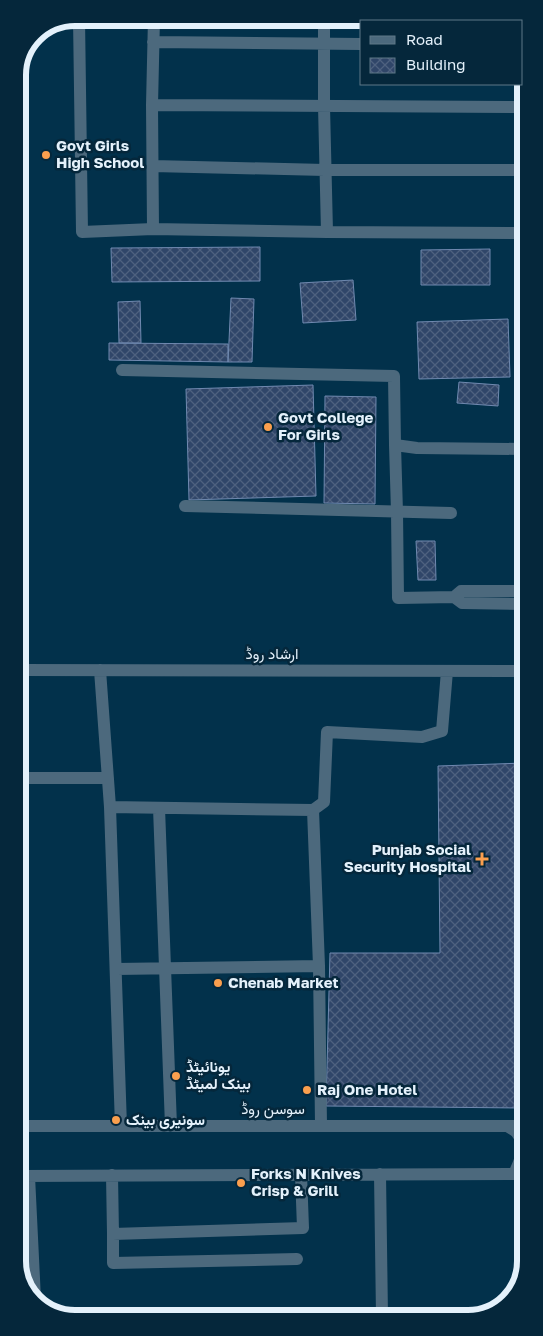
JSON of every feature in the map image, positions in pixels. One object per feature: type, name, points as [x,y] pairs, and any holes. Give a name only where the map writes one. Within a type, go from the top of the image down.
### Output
[{"type":"street","points":[[79,26],[82,232],[153,228],[327,232],[517,233]]},
{"type":"street","points":[[153,228],[152,105],[154,26]]},
{"type":"street","points":[[324,26],[327,232]]},
{"type":"street","points":[[154,42],[360,44]]},
{"type":"street","points":[[152,105],[517,107]]},
{"type":"street","points":[[153,166],[326,170],[517,170]]},
{"type":"street","points":[[122,370],[394,376],[398,598],[454,597],[462,603],[517,604]]},
{"type":"street","points":[[395,445],[417,448],[517,448]]},
{"type":"street","points":[[185,506],[451,513]]},
{"type":"street","points":[[454,597],[461,591],[517,591]]},
{"type":"street","name":"ارشاد روڈ","points":[[26,670],[517,671]]},
{"type":"street","points":[[100,670],[110,807],[121,1126]]},
{"type":"street","points":[[110,807],[313,810],[324,802],[327,732],[422,738],[442,731],[447,671]]},
{"type":"street","points":[[26,778],[108,778]]},
{"type":"street","points":[[159,808],[170,1126]]},
{"type":"street","points":[[313,810],[320,966],[321,1125]]},
{"type":"street","points":[[116,969],[320,966]]},
{"type":"street","name":"سوسن روڈ","points":[[26,1126],[517,1126]]},
{"type":"street","points":[[507,1126],[517,1133]]},
{"type":"street","points":[[113,1234],[303,1228],[301,1174]]},
{"type":"street","points":[[380,1174],[382,1310]]},
{"type":"street","points":[[26,1176],[517,1174]]},
{"type":"street","points":[[112,1175],[114,1263],[297,1259]]},
{"type":"street","points":[[26,1188],[34,1286]]},
{"type":"building","points":[[260,247],[260,281],[112,282],[111,248]]},
{"type":"building","points":[[490,249],[490,285],[421,285],[421,250]]},
{"type":"building","points":[[353,280],[356,320],[303,323],[300,283]]},
{"type":"building","points":[[231,298],[254,299],[252,362],[228,362]]},
{"type":"building","points":[[140,301],[141,343],[119,343],[118,302]]},
{"type":"building","points":[[508,319],[510,377],[419,379],[417,322]]},
{"type":"building","points":[[109,343],[228,344],[228,362],[109,360]]},
{"type":"building","points":[[459,382],[499,385],[498,406],[457,403]]},
{"type":"building","points":[[313,385],[316,496],[189,500],[186,389]]},
{"type":"building","points":[[325,396],[376,397],[375,504],[324,503]]},
{"type":"building","points":[[416,541],[435,541],[436,580],[418,580]]},
{"type":"building","name":"Punjab Social Security Hospital","points":[[517,763],[517,1108],[326,1106],[330,953],[440,953],[438,766]]},
{"type":"place","name":"Govt Girls High School","points":[[46,155]]},
{"type":"place","name":"Govt College For Girls","points":[[268,427]]},
{"type":"place","name":"Punjab Social Security Hospital","points":[[482,859]]},
{"type":"place","name":"Chenab Market","points":[[218,983]]},
{"type":"place","name":"یونائیٹڈ بینک لمیٹڈ","points":[[176,1076]]},
{"type":"place","name":"Raj One Hotel","points":[[307,1090]]},
{"type":"place","name":"سونیری بینک","points":[[116,1120]]},
{"type":"place","name":"Forks N Knives Crisp & Grill","points":[[241,1183]]}]
